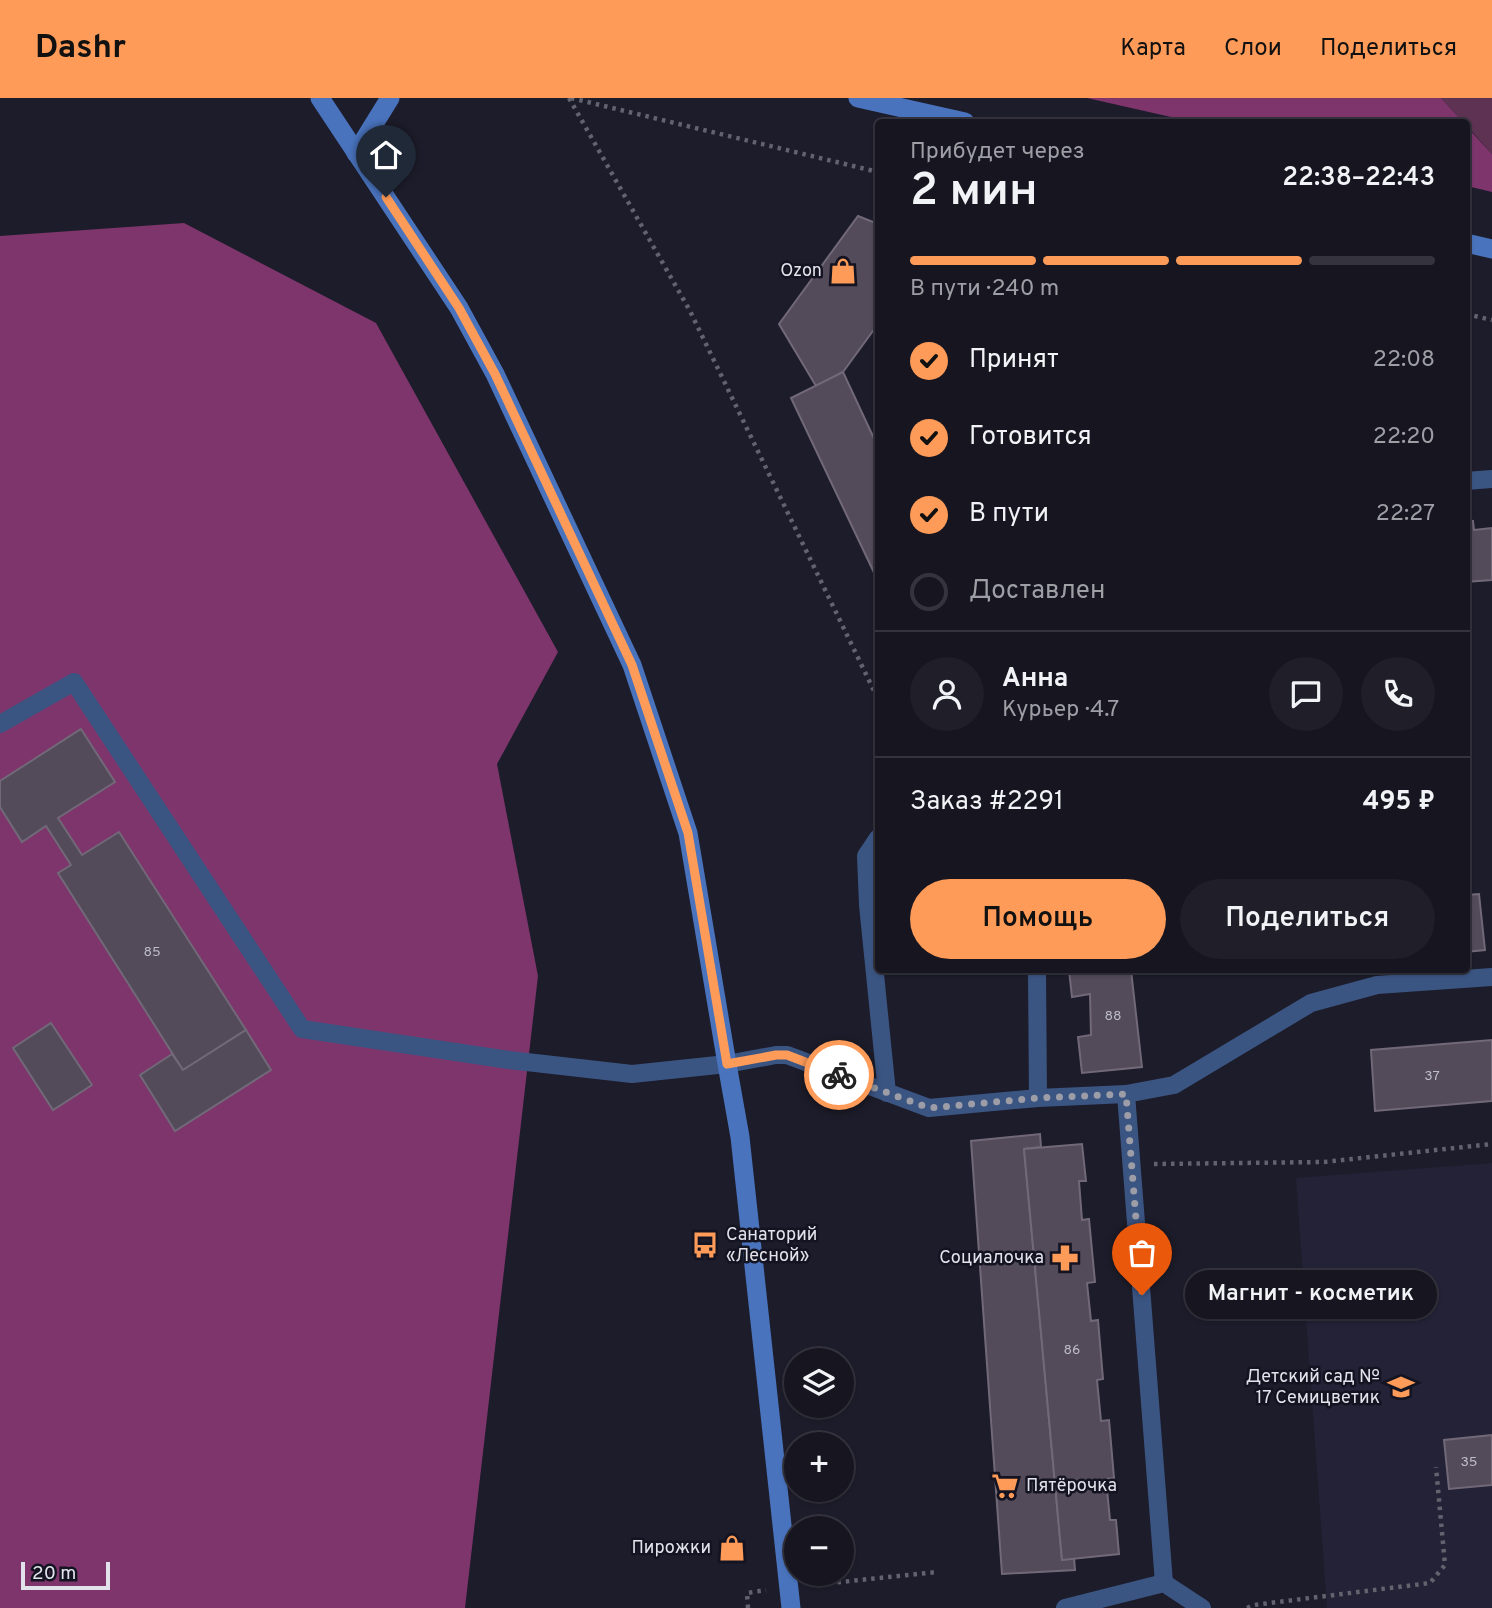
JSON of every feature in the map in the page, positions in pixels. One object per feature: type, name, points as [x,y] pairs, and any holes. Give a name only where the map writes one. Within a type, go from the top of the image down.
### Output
[{"type":"main road","points":[[320,98],[465,319],[495,374],[632,665],[688,833],[740,1137],[791,1608]]},
{"type":"main road","points":[[356,153],[390,98]]},
{"type":"main road","points":[[858,98],[952,119]]},
{"type":"main road","points":[[1470,244],[1492,249]]},
{"type":"lane","points":[[1470,481],[1492,479]]},
{"type":"lane","points":[[0,724],[74,682],[302,1029],[509,1060],[632,1074],[787,1055],[929,1108],[1038,1098],[1126,1094],[1174,1085],[1311,1003],[1377,985],[1492,977]]},
{"type":"lane","points":[[875,842],[866,856],[868,905],[887,1093]]},
{"type":"lane","points":[[1037,973],[1038,1098]]},
{"type":"lane","points":[[1126,1094],[1164,1583]]},
{"type":"lane","points":[[1065,1608],[1164,1583],[1202,1608]]},
{"type":"path","points":[[570,98],[875,171]]},
{"type":"path","points":[[570,98],[690,311],[875,693]]},
{"type":"path","points":[[1470,315],[1492,320]]},
{"type":"path","points":[[1132,1164],[1324,1162],[1492,1144]]},
{"type":"path","points":[[1247,1608],[1430,1583],[1445,1565],[1436,1468]]},
{"type":"path","points":[[748,1608],[747,1592],[937,1572]]},
{"type":"shaded area","points":[[1087,98],[1441,98],[1460,119],[1180,119]]},
{"type":"shaded area","points":[[1441,98],[1492,98],[1492,154],[1470,129],[1470,119],[1460,119]]},
{"type":"shaded area","points":[[1470,130],[1492,154],[1492,192],[1470,187]]},
{"type":"shaded area","points":[[184,223],[376,323],[558,652],[497,764],[538,976],[465,1608],[0,1608],[0,236]]},
{"type":"shaded area","name":"Детский сад № 17 Семицветик","points":[[1492,1163],[1492,1608],[1327,1608],[1296,1178]]},
{"type":"building","points":[[858,216],[875,223],[875,328],[843,372],[816,386],[779,324]]},
{"type":"building","points":[[843,372],[875,441],[875,575],[791,398]]},
{"type":"building","points":[[1470,521],[1473,521],[1474,530],[1492,528],[1492,580],[1470,582]]},
{"type":"building","points":[[81,729],[115,782],[58,818],[82,855],[119,832],[246,1030],[183,1070],[58,873],[71,865],[46,826],[22,842],[0,807],[0,781]]},
{"type":"building","points":[[1479,894],[1485,950],[1470,952],[1470,895]]},
{"type":"building","points":[[1069,973],[1131,973],[1142,1067],[1082,1073],[1078,1037],[1091,1035],[1090,994],[1072,997]]},
{"type":"building","points":[[51,1023],[92,1085],[53,1110],[13,1048]]},
{"type":"building","points":[[246,1030],[271,1070],[175,1131],[140,1075],[172,1054],[183,1070]]},
{"type":"building","points":[[1492,1040],[1492,1101],[1375,1111],[1371,1050]]},
{"type":"building","points":[[1040,1134],[1041,1147],[1024,1149],[1062,1560],[1074,1558],[1075,1570],[1002,1574],[971,1141]]},
{"type":"building","points":[[1082,1144],[1086,1181],[1079,1181],[1082,1220],[1089,1219],[1095,1282],[1087,1283],[1091,1321],[1098,1320],[1103,1379],[1097,1380],[1101,1421],[1109,1420],[1114,1478],[1106,1479],[1110,1520],[1116,1520],[1119,1554],[1062,1560],[1024,1149]]},
{"type":"building","points":[[1492,1435],[1492,1485],[1449,1489],[1444,1440]]},
{"type":"way so far","points":[[839,1075],[929,1108],[1038,1098],[1126,1094],[1142,1295]]},
{"type":"place","name":"Ozon","points":[[843,271]]},
{"type":"place","name":"Санаторий «Лесной»","points":[[705,1245]]},
{"type":"place","name":"Социалочка","points":[[1065,1258]]},
{"type":"place","name":"Магнит - косметик","points":[[1142,1295]]},
{"type":"place","name":"Детский сад № 17 Семицветик","points":[[1401,1387]]},
{"type":"place","name":"Пятёрочка","points":[[1005,1486]]},
{"type":"place","name":"Пирожки","points":[[732,1548]]},
{"type":"route","points":[[386,197],[459,308],[495,374],[632,665],[688,833],[727,1064],[787,1055],[839,1075]]}]
